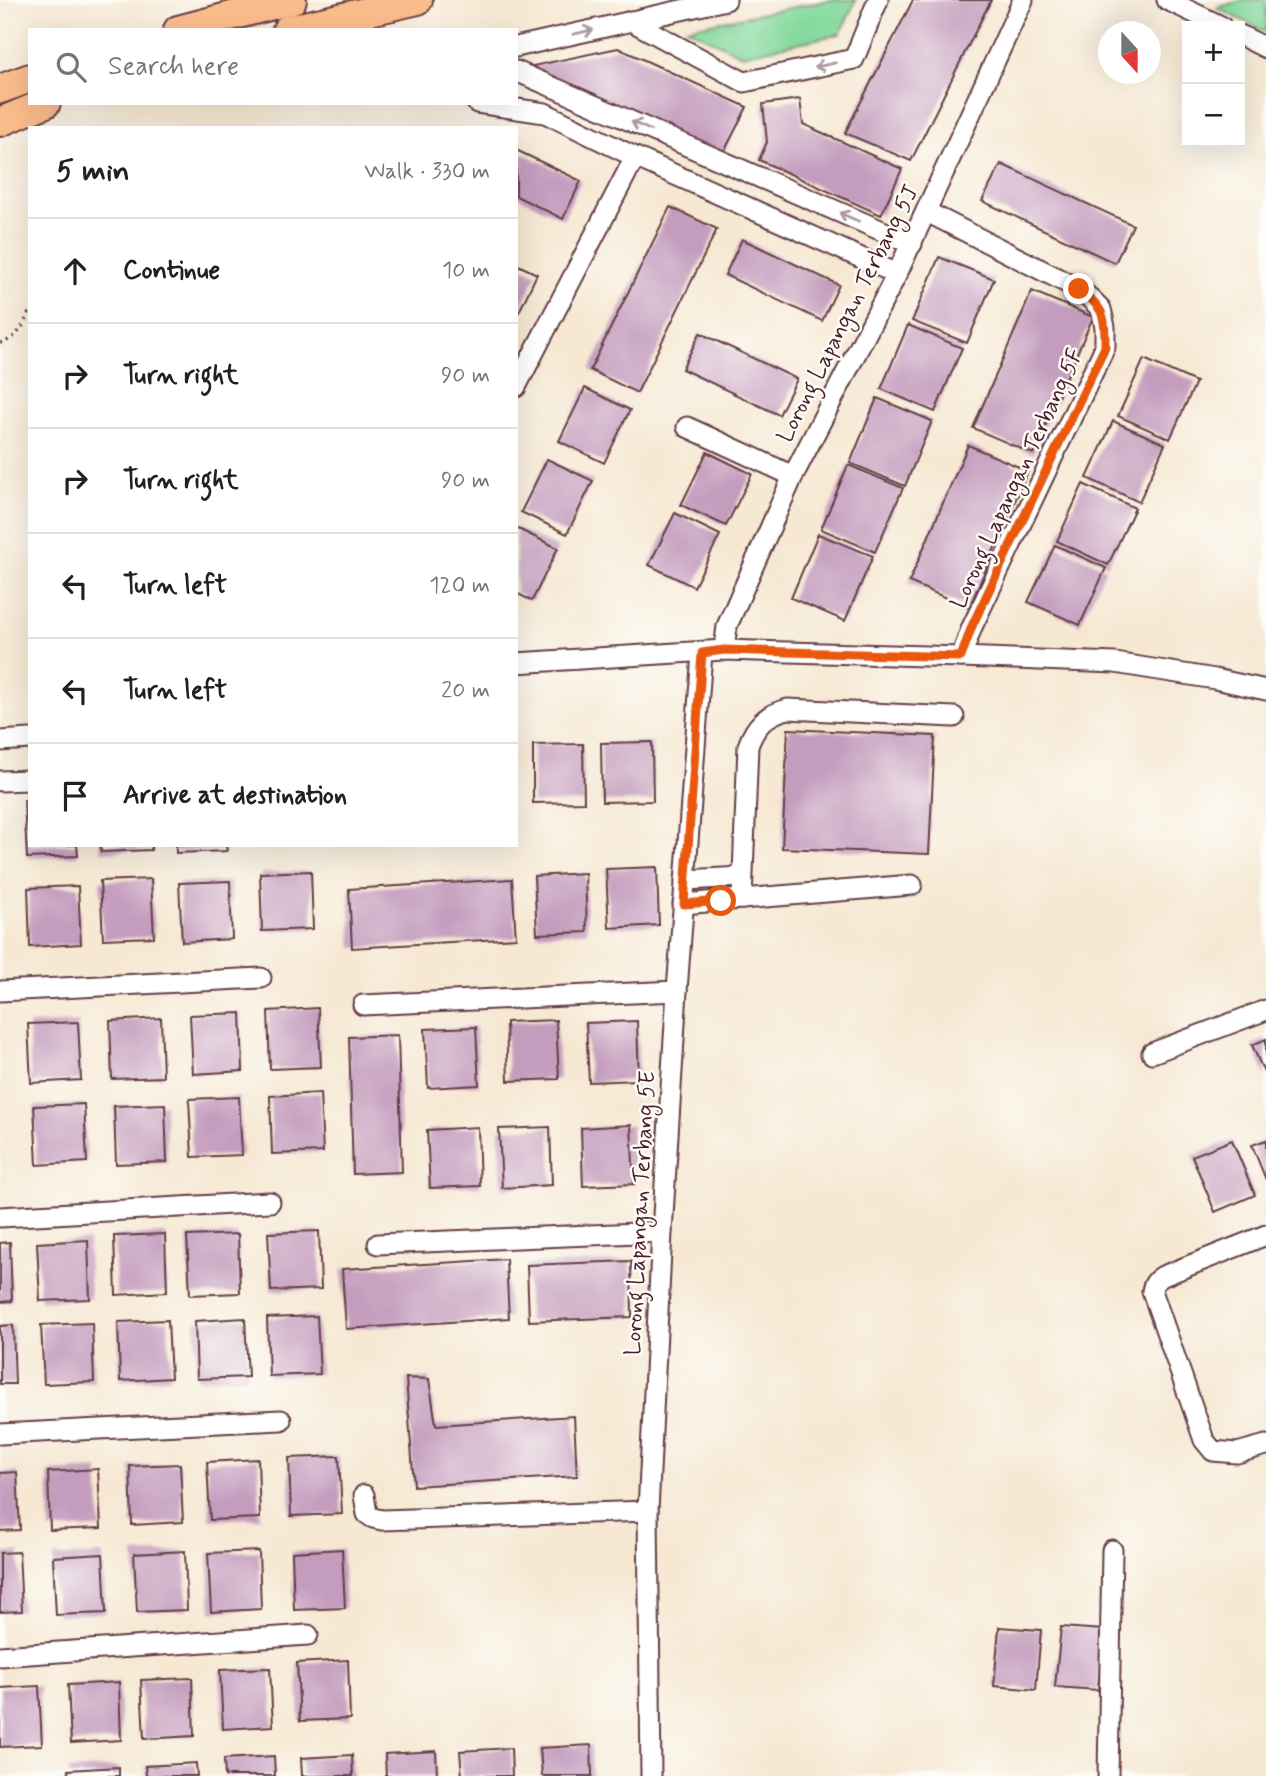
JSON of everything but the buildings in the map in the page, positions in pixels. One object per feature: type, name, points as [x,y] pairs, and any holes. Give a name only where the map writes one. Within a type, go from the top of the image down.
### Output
[{"type":"highway","points":[[186,28],[292,0]]},
{"type":"highway","points":[[296,28],[418,0]]},
{"type":"highway","points":[[0,89],[28,79]]},
{"type":"highway","points":[[0,122],[41,105]]},
{"type":"street","points":[[518,47],[726,0]]},
{"type":"street","points":[[631,21],[744,82],[854,59],[878,0]]},
{"type":"street","name":"Lorong Lapangan Terbang 5J","points":[[724,650],[727,626],[793,476],[912,244],[1023,0]]},
{"type":"street","points":[[1175,1],[1212,21]]},
{"type":"street","points":[[1245,38],[1266,48]]},
{"type":"street","points":[[518,72],[912,244]]},
{"type":"street","points":[[491,105],[545,113],[635,157],[897,274]]},
{"type":"street","points":[[518,378],[523,355],[635,157]]},
{"type":"street","name":"Lorong Lapangan Terbang 5F","points":[[927,212],[1079,289],[1101,309],[1105,327],[1105,347],[972,626],[961,657]]},
{"type":"street","points":[[687,427],[793,476]]},
{"type":"street","points":[[518,663],[724,650],[961,657],[1115,663],[1266,690]]},
{"type":"street","name":"Lorong Lapangan Terbang 5E","points":[[651,1776],[648,1511],[677,991],[702,653]]},
{"type":"street","points":[[742,900],[748,747],[753,732],[767,716],[788,709],[800,709],[954,717]]},
{"type":"street","points":[[0,741],[28,739]]},
{"type":"street","points":[[0,781],[28,780]]},
{"type":"street","points":[[685,880],[742,877]]},
{"type":"street","points":[[684,904],[912,885]]},
{"type":"street","points":[[0,991],[261,978]]},
{"type":"street","points":[[363,1005],[677,991]]},
{"type":"street","points":[[1152,1053],[1266,1010]]},
{"type":"street","points":[[0,1217],[270,1202]]},
{"type":"street","points":[[378,1244],[662,1232]]},
{"type":"street","points":[[1266,1235],[1163,1276],[1153,1285],[1153,1298],[1204,1440],[1213,1451],[1237,1454],[1266,1445]]},
{"type":"street","points":[[0,1434],[281,1420]]},
{"type":"street","points":[[364,1495],[367,1514],[382,1520],[648,1511]]},
{"type":"street","points":[[1108,1776],[1112,1550]]},
{"type":"street","points":[[0,1656],[309,1635]]},
{"type":"path","points":[[0,343],[10,340],[22,328],[28,314]]},
{"type":"green space","points":[[830,0],[856,0],[840,34],[742,55],[687,28]]},
{"type":"green space","points":[[1243,0],[1266,0],[1266,32],[1245,21],[1217,8]]},
{"type":"route","points":[[721,901],[684,904],[702,653],[724,650],[961,657],[972,626],[1105,347],[1101,309],[1079,289]]}]
